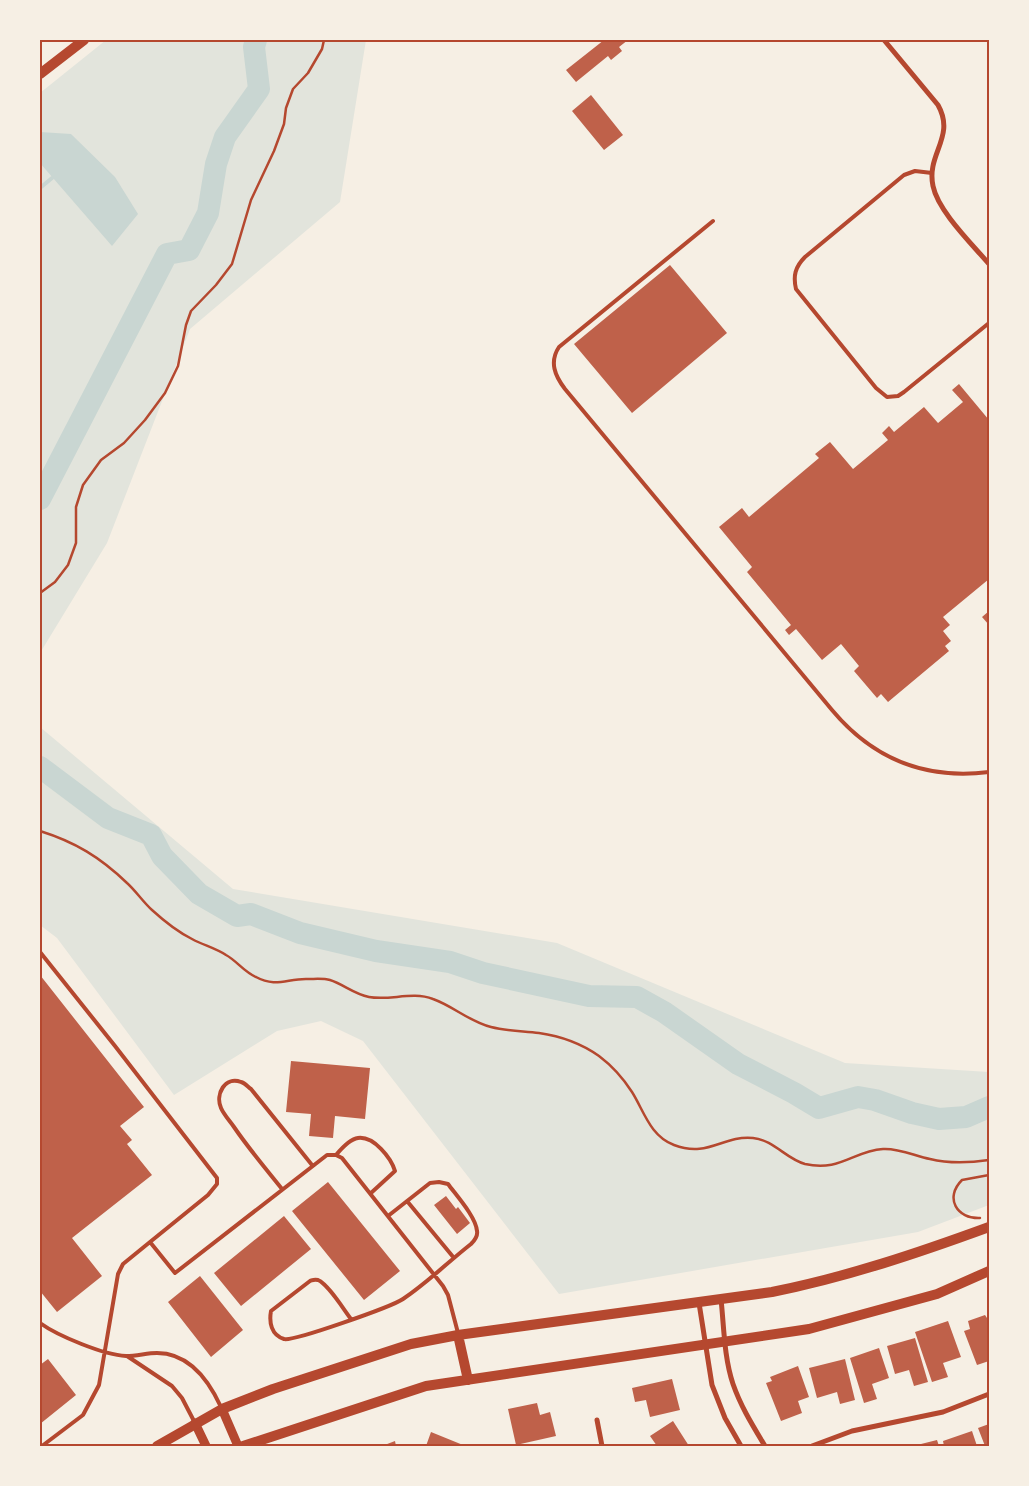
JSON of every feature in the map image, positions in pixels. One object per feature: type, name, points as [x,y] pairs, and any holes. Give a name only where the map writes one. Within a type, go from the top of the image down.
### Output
[{"type":"main road","points":[[40,74],[84,40]]},
{"type":"main road","points":[[157,1446],[222,1409],[272,1389],[411,1344],[458,1335],[772,1292],[818,1282],[889,1262],[987,1222]]},
{"type":"main road","points":[[243,1446],[426,1386],[809,1329],[937,1294],[989,1271]]},
{"type":"main road","points":[[458,1335],[468,1380]]},
{"type":"street","points":[[884,40],[942,112],[945,130],[933,165],[932,185],[938,201],[989,264]]},
{"type":"street","points":[[720,1299],[728,1366],[739,1400],[765,1446]]},
{"type":"street","points":[[699,1303],[708,1365],[716,1399],[741,1446]]},
{"type":"street","points":[[812,1446],[852,1431],[943,1412],[989,1394]]},
{"type":"street","points":[[222,1409],[238,1446]]},
{"type":"street","points":[[597,1420],[602,1446]]},
{"type":"street","points":[[195,1423],[206,1446]]},
{"type":"lane","points":[[932,174],[915,172],[904,175],[798,264],[795,270],[794,283],[796,289],[876,388],[887,397],[898,396],[904,392],[989,323]]},
{"type":"lane","points":[[713,221],[559,348],[553,360],[557,377],[571,397],[832,710],[856,735],[881,753],[912,766],[955,774],[989,772]]},
{"type":"lane","points":[[40,952],[217,1178],[217,1184],[208,1194],[123,1264],[118,1274],[99,1385],[83,1415],[42,1446]]},
{"type":"lane","points":[[282,1189],[244,1142],[221,1108],[219,1098],[221,1089],[226,1084],[242,1082],[251,1089],[312,1165]]},
{"type":"lane","points":[[336,1155],[343,1147],[356,1138],[366,1138],[384,1152],[392,1162],[395,1171],[370,1194]]},
{"type":"lane","points":[[150,1242],[175,1273],[312,1165],[327,1155],[336,1155],[342,1158],[444,1286],[458,1335]]},
{"type":"lane","points":[[351,1320],[325,1285],[319,1280],[314,1279],[271,1311],[270,1325],[278,1336],[289,1340],[351,1320],[397,1303],[471,1244],[478,1232],[474,1221],[448,1184],[439,1182],[430,1183],[388,1216]]},
{"type":"lane","points":[[407,1201],[454,1258]]},
{"type":"lane","points":[[41,1325],[72,1340],[127,1356],[172,1386],[182,1398],[195,1423]]},
{"type":"lane","points":[[127,1356],[165,1353],[189,1363],[208,1382],[222,1409]]},
{"type":"path","points":[[40,593],[55,582],[68,564],[76,543],[76,507],[83,485],[101,460],[124,443],[145,420],[165,393],[178,366],[186,326],[191,312],[232,264],[251,200],[274,151],[284,124],[286,108],[293,89],[308,73],[322,49],[324,40]]},
{"type":"path","points":[[40,831],[60,837],[82,847],[107,864],[151,910],[173,927],[188,937],[224,953],[249,974],[262,981],[275,983],[305,978],[329,980],[357,994],[372,998],[411,995],[430,998],[488,1027],[560,1037],[581,1046],[599,1056],[617,1073],[632,1091],[650,1125],[660,1138],[673,1145],[689,1149],[704,1149],[736,1138],[753,1138],[771,1143],[802,1163],[827,1166],[883,1149],[899,1150],[940,1161],[969,1163],[989,1160]]},
{"type":"path","points":[[987,1222],[961,1213],[953,1197],[957,1185],[962,1180],[989,1175]]},
{"type":"shaded area","points":[[106,40],[366,40],[340,202],[190,329],[107,543],[40,653],[40,93]]},
{"type":"shaded area","points":[[40,132],[71,134],[115,177],[138,214],[112,246],[40,163]]},
{"type":"shaded area","points":[[40,727],[233,889],[557,943],[845,1063],[989,1072],[989,1205],[918,1232],[559,1294],[363,1041],[321,1021],[277,1031],[174,1095],[57,938],[40,925]]},
{"type":"building","points":[[604,40],[628,40],[619,47],[622,51],[611,60],[608,56],[576,82],[566,70]]},
{"type":"building","points":[[591,95],[623,135],[604,150],[572,111]]},
{"type":"building","points":[[670,265],[727,333],[632,413],[574,344]]},
{"type":"building","points":[[959,384],[989,420],[989,579],[943,617],[950,625],[943,631],[951,641],[945,646],[949,651],[888,702],[881,694],[877,698],[854,671],[859,666],[841,644],[822,660],[796,629],[789,635],[785,630],[791,625],[747,572],[752,567],[719,527],[742,508],[749,517],[819,458],[815,454],[830,442],[853,469],[888,440],[882,433],[889,426],[894,432],[924,407],[938,423],[963,402],[952,390]]},
{"type":"building","points":[[989,611],[989,625],[982,617]]},
{"type":"building","points":[[40,975],[144,1107],[120,1126],[132,1140],[127,1144],[152,1175],[72,1238],[102,1276],[57,1312],[40,1291]]},
{"type":"building","points":[[291,1061],[370,1068],[365,1119],[335,1116],[333,1138],[309,1136],[311,1114],[286,1112]]},
{"type":"building","points":[[328,1182],[400,1271],[364,1300],[292,1211]]},
{"type":"building","points":[[446,1196],[456,1209],[458,1207],[470,1223],[457,1234],[434,1205]]},
{"type":"building","points":[[284,1216],[311,1249],[241,1306],[214,1273]]},
{"type":"building","points":[[200,1276],[243,1330],[211,1357],[168,1302]]},
{"type":"building","points":[[985,1315],[987,1318],[989,1317],[989,1361],[977,1365],[964,1331],[970,1329],[968,1321]]},
{"type":"building","points":[[948,1321],[961,1357],[943,1363],[948,1377],[932,1382],[915,1332]]},
{"type":"building","points":[[915,1338],[928,1382],[914,1386],[909,1370],[895,1374],[887,1346]]},
{"type":"building","points":[[879,1348],[889,1378],[872,1384],[877,1399],[864,1403],[850,1358]]},
{"type":"building","points":[[48,1359],[76,1395],[40,1424],[40,1365]]},
{"type":"building","points":[[845,1359],[855,1400],[840,1404],[837,1392],[817,1398],[809,1368]]},
{"type":"building","points":[[798,1366],[809,1397],[798,1401],[802,1413],[781,1421],[766,1383],[772,1381],[770,1377]]},
{"type":"building","points":[[672,1379],[680,1410],[650,1417],[646,1400],[635,1402],[632,1388]]},
{"type":"building","points":[[537,1403],[540,1415],[550,1412],[556,1436],[516,1445],[508,1409]]},
{"type":"building","points":[[673,1421],[689,1446],[657,1446],[650,1436]]},
{"type":"building","points":[[989,1424],[989,1446],[985,1446],[978,1428]]},
{"type":"building","points":[[972,1431],[977,1446],[944,1446],[943,1441]]},
{"type":"building","points":[[431,1432],[463,1445],[426,1446]]},
{"type":"building","points":[[937,1440],[939,1446],[917,1446],[917,1445]]},
{"type":"building","points":[[395,1441],[396,1446],[382,1446]]},
{"type":"waterway","points":[[40,499],[167,254],[189,250],[208,213],[216,164],[225,137],[259,89],[254,47],[256,40]]},
{"type":"waterway","points":[[40,188],[52,178]]},
{"type":"waterway","points":[[40,767],[108,818],[151,835],[162,856],[199,894],[237,916],[251,914],[300,933],[376,951],[450,962],[483,973],[589,996],[637,997],[664,1012],[738,1064],[819,1108],[858,1097],[875,1100],[912,1113],[939,1119],[966,1117],[989,1107]]}]
